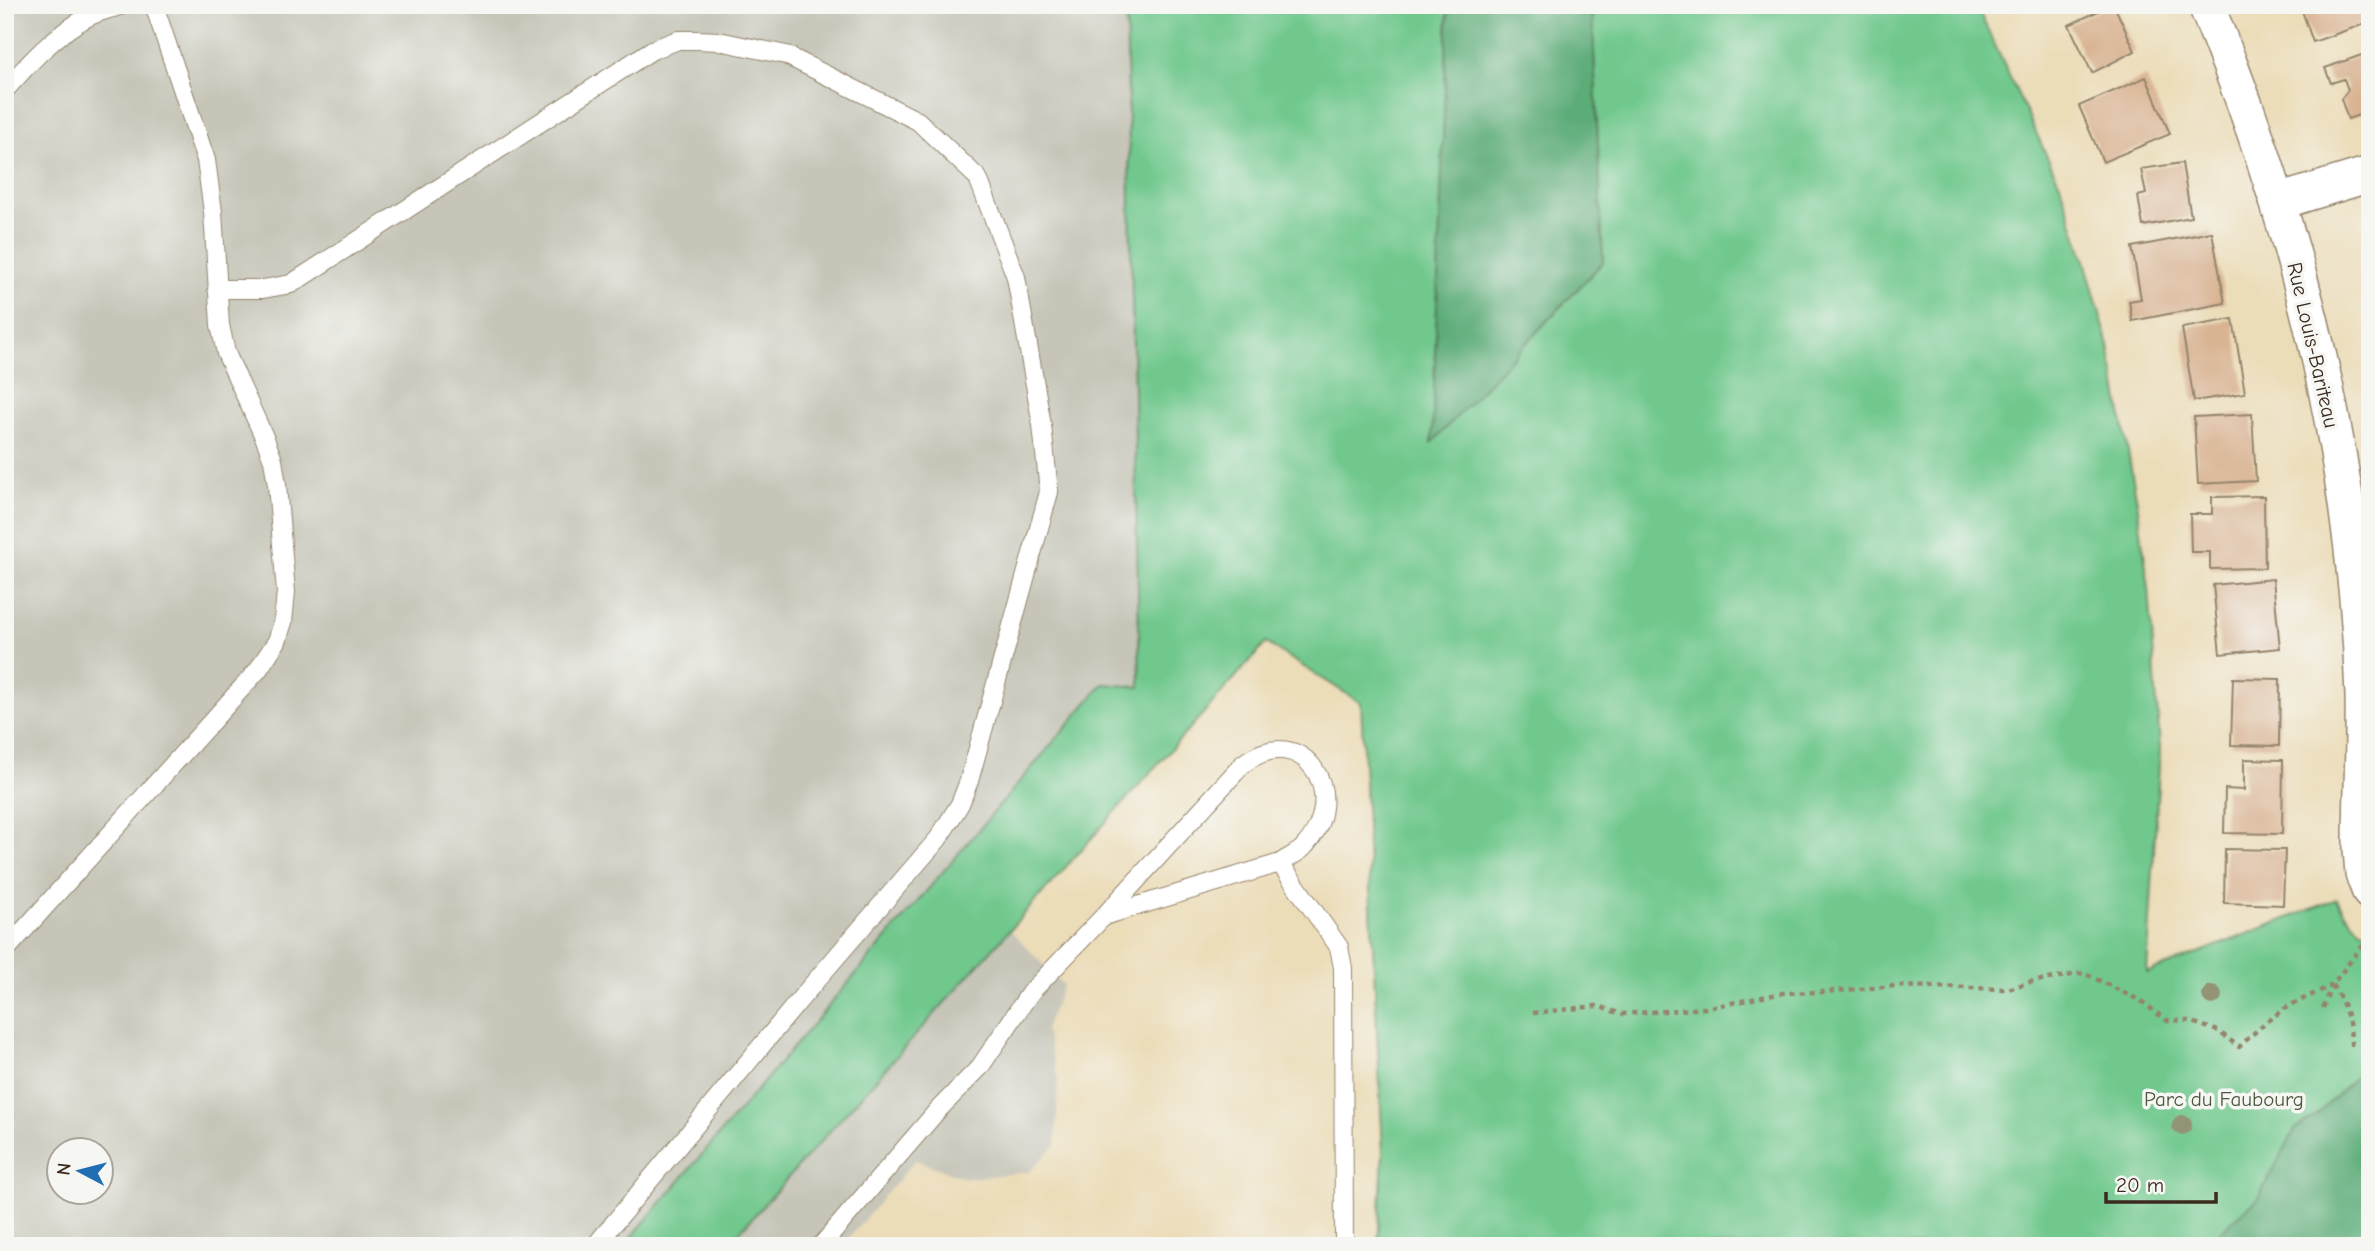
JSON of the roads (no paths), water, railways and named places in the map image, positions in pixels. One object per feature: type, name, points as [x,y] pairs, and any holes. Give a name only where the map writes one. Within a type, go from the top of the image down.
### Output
[{"type":"street","name":"Rue Louis-Bariteau","points":[[2206,5],[2244,100],[2278,202],[2323,376],[2336,442],[2366,697],[2361,849],[2363,874],[2370,892]]},
{"type":"street","points":[[2278,202],[2370,174]]},
{"type":"lane","points":[[5,90],[32,60],[75,25],[90,16],[122,5]]},
{"type":"lane","points":[[5,951],[258,670],[270,655],[281,631],[286,592],[273,460],[226,353],[220,325],[214,212],[206,160],[154,5]]},
{"type":"lane","points":[[217,289],[263,289],[290,284],[652,50],[678,40],[719,41],[756,47],[805,63],[918,121],[978,178],[1016,277],[1042,425],[1049,492],[969,781],[960,804],[938,839],[596,1246]]},
{"type":"lane","points":[[821,1246],[937,1111],[980,1067],[1030,993],[1242,764],[1267,751],[1284,751],[1299,756],[1315,767],[1324,792],[1322,813],[1315,831],[1302,849],[1280,863],[1104,916]]},
{"type":"lane","points":[[1280,863],[1339,947],[1343,968],[1344,1246]]},
{"type":"park label","name":"Parc du Faubourg","points":[[2224,1099]]}]
